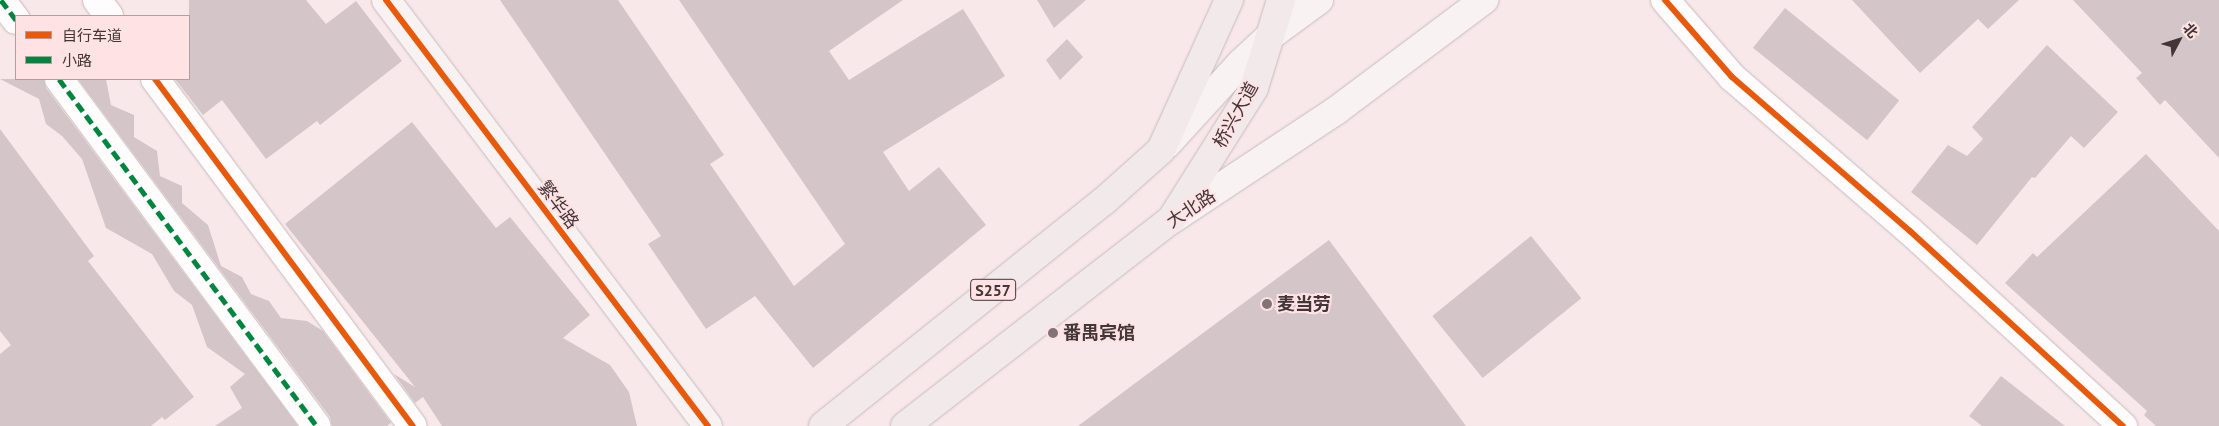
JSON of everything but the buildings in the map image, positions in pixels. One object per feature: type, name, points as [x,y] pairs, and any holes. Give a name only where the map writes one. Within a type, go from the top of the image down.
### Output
[{"type":"main road","name":"繁华路","points":[[386,0],[708,426]]},
{"type":"main road","name":"S257","points":[[823,426],[1104,201],[1161,150],[1229,0]]},
{"type":"main road","name":"桥兴大道","points":[[1171,220],[1254,88],[1281,0]]},
{"type":"main road","points":[[1161,150],[1216,89],[1270,36],[1319,0]]},
{"type":"main road","name":"大北路","points":[[905,426],[1171,220],[1337,110],[1484,0]]},
{"type":"street","points":[[1,0],[15,19]]},
{"type":"street","points":[[97,0],[108,15]]},
{"type":"street","points":[[1665,0],[1732,77],[1910,232],[2123,426]]},
{"type":"street","points":[[61,80],[317,426]]},
{"type":"street","points":[[156,80],[413,426]]},
{"type":"marked path","points":[[1,0],[15,19]]},
{"type":"marked path","points":[[60,80],[317,426]]},
{"type":"cycle path","points":[[386,0],[708,426]]},
{"type":"cycle path","points":[[1665,0],[1732,77],[1910,231],[2123,426]]},
{"type":"cycle path","points":[[156,80],[413,426]]},
{"type":"place","name":"麦当劳","points":[[1267,304]]},
{"type":"place","name":"番禺宾馆","points":[[1053,333]]}]
